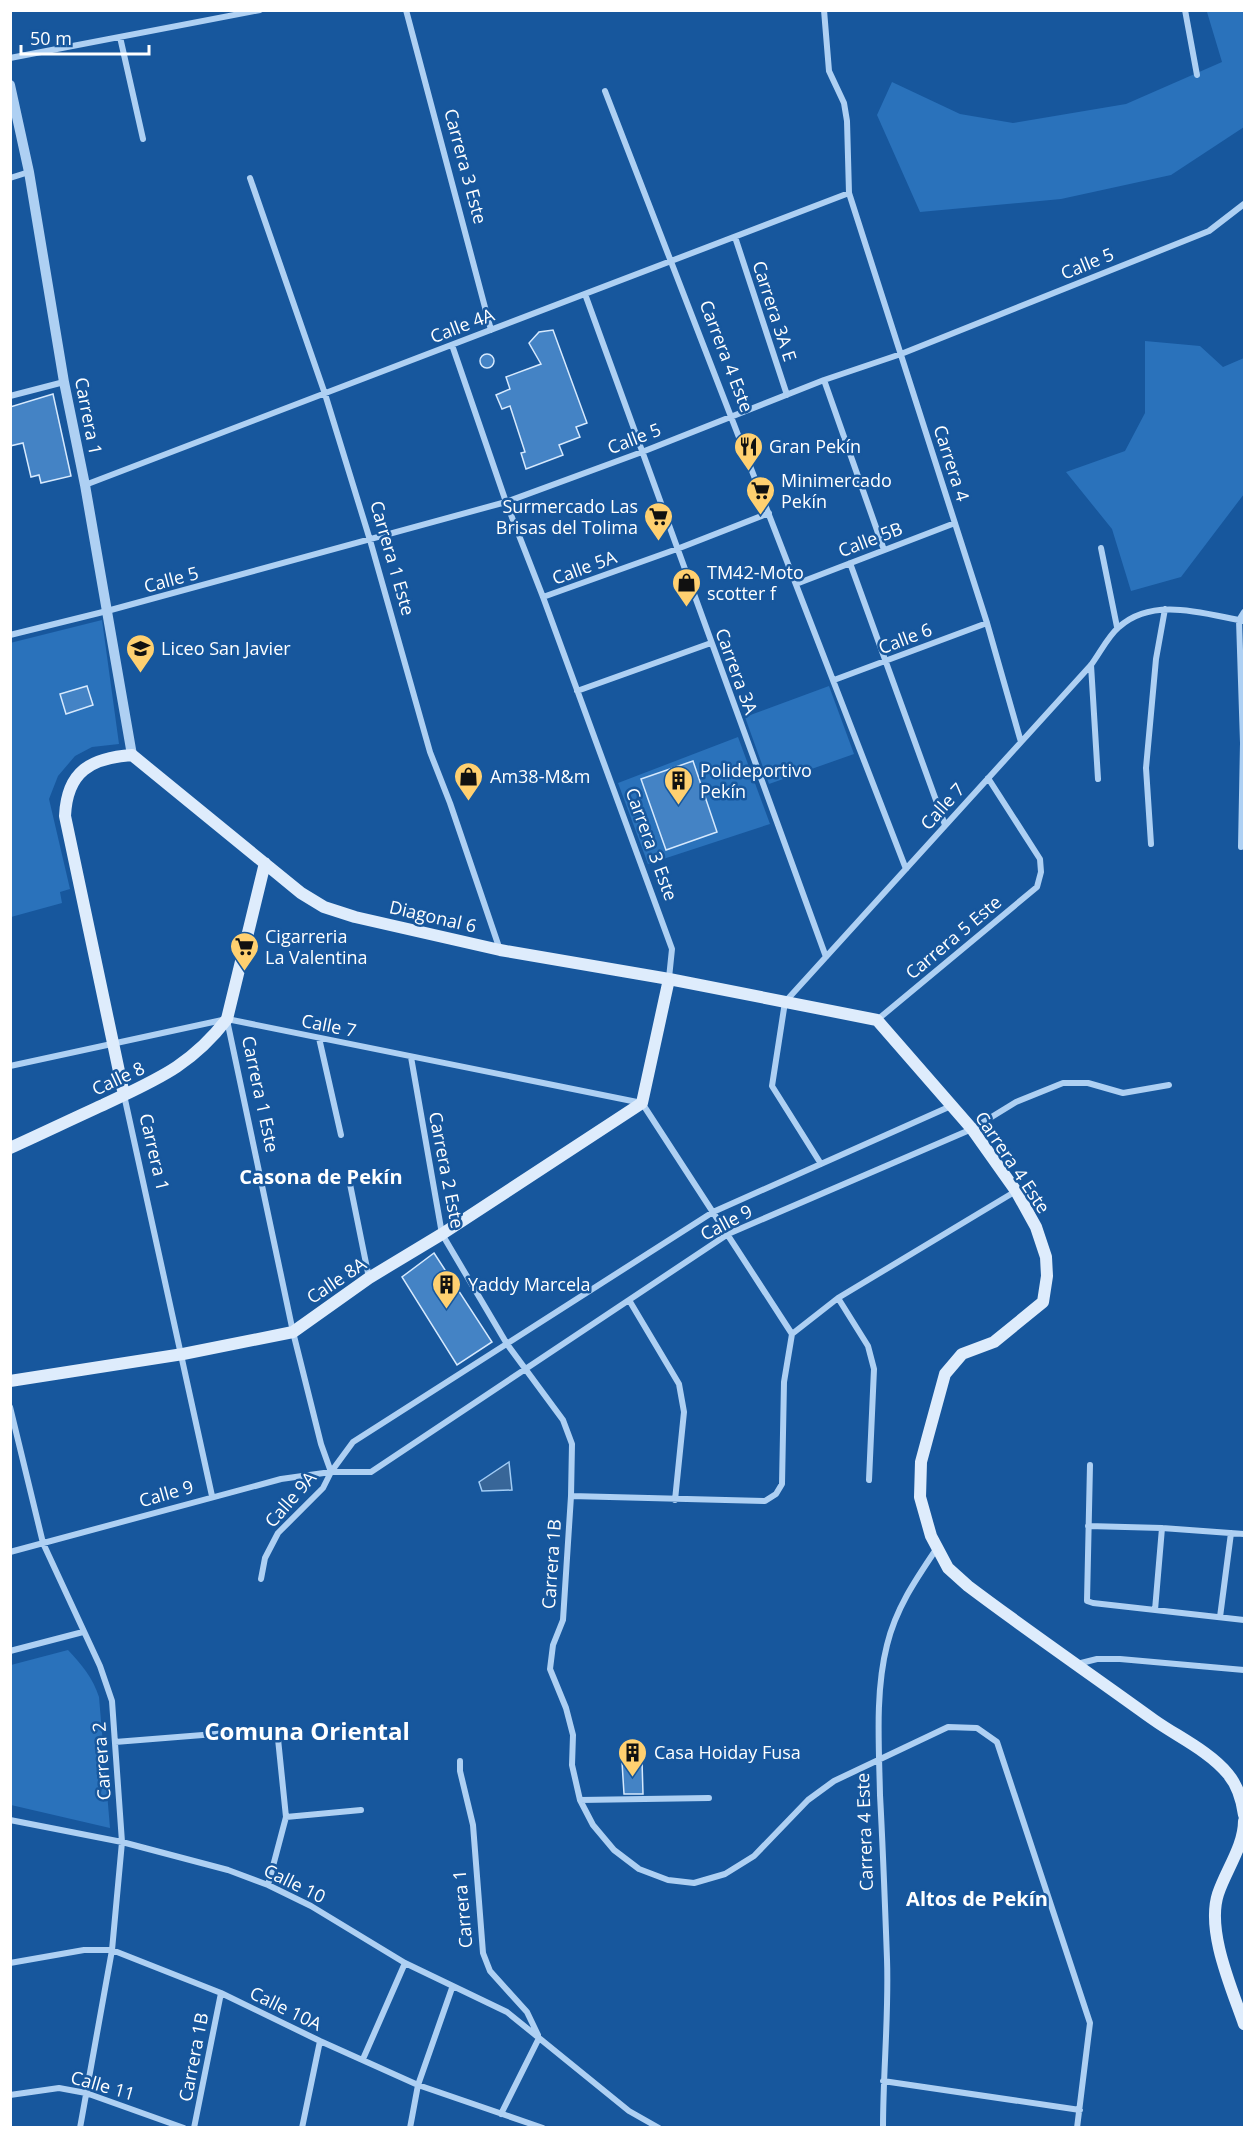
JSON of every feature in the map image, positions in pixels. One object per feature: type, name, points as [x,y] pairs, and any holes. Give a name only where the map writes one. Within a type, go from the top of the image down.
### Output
[{"type":"main road","name":"Diagonal 6","points":[[132,755],[301,893],[324,907],[355,918],[500,950],[669,979],[877,1020]]},
{"type":"main road","name":"Carrera 1","points":[[124,1095],[65,816],[66,800],[73,783],[81,772],[92,763],[109,757],[132,755]]},
{"type":"main road","name":"Carrera 1 Este","points":[[226,1019],[266,863]]},
{"type":"main road","name":"Carrera 3 Este","points":[[642,1103],[669,979]]},
{"type":"main road","name":"Calle 8","points":[[10,1148],[150,1084],[176,1069],[199,1051],[226,1019]]},
{"type":"main road","name":"Carrera 4 Este","points":[[877,1020],[972,1129],[1016,1191],[1036,1227],[1046,1257],[1047,1276],[1043,1302],[994,1342],[962,1354],[945,1374],[921,1462],[920,1497],[931,1536],[948,1568],[968,1586],[1227,1773],[1239,1792],[1245,1815]]},
{"type":"main road","name":"Calle 8A","points":[[10,1381],[183,1354],[293,1332],[369,1278],[442,1234],[642,1103]]},
{"type":"main road","points":[[1245,1821],[1244,1833],[1217,1897],[1215,1925],[1220,1954],[1245,2024]]},
{"type":"street","points":[[10,58],[260,10]]},
{"type":"street","name":"Carrera 3 Este","points":[[406,10],[491,330]]},
{"type":"street","name":"Carrera 4","points":[[824,10],[828,72],[844,103],[847,121],[849,194],[987,623],[1021,742]]},
{"type":"street","points":[[1185,10],[1197,75]]},
{"type":"street","points":[[120,37],[143,139]]},
{"type":"street","name":"Carrera 1","points":[[10,85],[14,112],[29,172],[64,382],[85,485],[132,755]]},
{"type":"street","name":"Carrera 4 Este","points":[[605,92],[906,869]]},
{"type":"street","points":[[10,177],[29,172]]},
{"type":"street","name":"Carrera 1 Este","points":[[250,178],[325,394],[370,540],[430,752],[450,803],[500,950]]},
{"type":"street","name":"Calle 4A","points":[[85,485],[849,194]]},
{"type":"street","name":"Calle 5","points":[[10,635],[107,611],[506,502],[642,452],[824,380],[901,354],[1209,231],[1245,204]]},
{"type":"street","name":"Carrera 3A E","points":[[735,237],[787,394]]},
{"type":"street","name":"Carrera 3A","points":[[585,294],[826,957]]},
{"type":"street","name":"Carrera 3 Este","points":[[452,345],[506,502],[672,949],[669,979]]},
{"type":"street","points":[[824,380],[884,550]]},
{"type":"street","points":[[10,396],[64,382]]},
{"type":"street","name":"Calle 5A","points":[[543,597],[769,513]]},
{"type":"street","name":"Calle 5B","points":[[796,584],[955,523]]},
{"type":"street","points":[[1101,548],[1118,627],[1148,611],[1165,609],[1209,614],[1242,621]]},
{"type":"street","points":[[850,563],[945,825]]},
{"type":"street","points":[[1151,844],[1146,768],[1156,659],[1165,609]]},
{"type":"street","points":[[1241,847],[1242,621],[1245,612]]},
{"type":"street","name":"Calle 6","points":[[834,680],[987,623]]},
{"type":"street","name":"Calle 7","points":[[785,1002],[1091,665],[1118,627]]},
{"type":"street","points":[[577,691],[711,643]]},
{"type":"street","points":[[1091,665],[1098,779]]},
{"type":"street","name":"Carrera 5 Este","points":[[877,1020],[1037,887],[1041,872],[1040,859],[988,778]]},
{"type":"street","points":[[785,1002],[772,1086],[821,1164]]},
{"type":"street","name":"Carrera 1 Este","points":[[226,1019],[293,1332],[321,1444],[331,1472]]},
{"type":"street","name":"Calle 7","points":[[10,1066],[226,1019],[642,1103]]},
{"type":"street","points":[[319,1038],[341,1135]]},
{"type":"street","name":"Carrera 2 Este","points":[[411,1057],[442,1234],[507,1344]]},
{"type":"street","name":"Calle 9","points":[[10,1552],[281,1479],[331,1472],[371,1472],[728,1234],[972,1129],[1016,1102],[1063,1083],[1088,1083],[1123,1093],[1169,1085]]},
{"type":"street","name":"Carrera 1","points":[[124,1095],[213,1496]]},
{"type":"street","points":[[571,1496],[765,1501],[776,1494],[782,1484],[784,1382],[792,1334],[642,1103]]},
{"type":"street","name":"Calle 9","points":[[331,1472],[354,1442],[713,1212],[952,1106]]},
{"type":"street","points":[[350,1184],[369,1278]]},
{"type":"street","points":[[792,1334],[838,1298],[1016,1191]]},
{"type":"street","points":[[838,1298],[868,1346],[874,1369],[869,1480]]},
{"type":"street","points":[[629,1300],[679,1384],[684,1412],[675,1500]]},
{"type":"street","name":"Carrera 1B","points":[[507,1344],[563,1420],[572,1444],[563,1620],[553,1645],[550,1669],[566,1708],[573,1735],[572,1765],[580,1800],[593,1825],[614,1850],[639,1869],[668,1881],[694,1883],[725,1874],[754,1856],[808,1800],[834,1781],[948,1727],[977,1728],[997,1742],[1090,2023],[1077,2127]]},
{"type":"street","name":"Carrera 2","points":[[10,1407],[43,1543],[100,1666],[112,1701],[122,1842],[112,1950],[80,2127]]},
{"type":"street","points":[[1090,1466],[1087,1600],[1093,1603],[1245,1620]]},
{"type":"street","name":"Calle 9A","points":[[261,1579],[265,1558],[278,1533],[323,1488],[331,1472]]},
{"type":"street","points":[[1088,1526],[1245,1534]]},
{"type":"street","points":[[1155,1610],[1162,1528]]},
{"type":"street","points":[[1220,1617],[1231,1533]]},
{"type":"street","name":"Carrera 4 Este","points":[[884,2127],[883,2080],[888,1993],[879,1761],[880,1690],[886,1645],[897,1614],[908,1590],[937,1548]]},
{"type":"street","points":[[10,1651],[83,1632]]},
{"type":"street","points":[[1077,1665],[1097,1659],[1120,1659],[1245,1670]]},
{"type":"street","points":[[115,1742],[277,1730],[286,1817],[268,1885]]},
{"type":"street","name":"Carrera 1","points":[[460,1761],[459,1771],[473,1825],[483,1953],[490,1971],[527,2012],[539,2038]]},
{"type":"street","points":[[580,1800],[710,1798]]},
{"type":"street","points":[[286,1817],[361,1810]]},
{"type":"street","name":"Calle 10","points":[[10,1820],[122,1842],[228,1870],[268,1885],[311,1906],[405,1963],[452,1988],[507,2012],[629,2111],[658,2127]]},
{"type":"street","name":"Calle 10A","points":[[10,1963],[84,1950],[112,1950],[221,1993],[418,2085],[543,2127]]},
{"type":"street","points":[[363,2059],[405,1963]]},
{"type":"street","points":[[410,2127],[418,2085],[452,1988]]},
{"type":"street","name":"Carrera 1B","points":[[194,2127],[221,1993]]},
{"type":"street","points":[[501,2114],[539,2038]]},
{"type":"street","points":[[302,2127],[320,2041]]},
{"type":"street","points":[[883,2080],[1080,2110]]},
{"type":"street","name":"Calle 11","points":[[10,2095],[59,2088],[86,2093],[184,2127]]},
{"type":"shaded area","points":[[1210,10],[1244,11],[1244,127],[1171,175],[1061,199],[920,212],[877,115],[892,82],[960,114],[1013,123],[1126,104],[1222,62],[1207,12]]},
{"type":"shaded area","points":[[1145,341],[1200,346],[1223,367],[1244,358],[1244,494],[1181,577],[1131,591],[1112,529],[1066,472],[1125,451],[1145,413]]},
{"type":"shaded area","points":[[102,620],[119,744],[92,747],[75,756],[58,776],[49,799],[70,889],[60,892],[62,903],[11,917],[10,643]]},
{"type":"shaded area","points":[[829,686],[854,754],[769,784],[745,717]]},
{"type":"shaded area","points":[[738,737],[770,824],[648,864],[618,783]]},
{"type":"shaded area","points":[[509,1462],[512,1490],[482,1491],[479,1482]]},
{"type":"shaded area","points":[[68,1650],[94,1684],[99,1697],[110,1828],[11,1805],[11,1665]]},
{"type":"building","points":[[553,330],[587,423],[576,427],[580,437],[559,445],[563,455],[526,469],[521,453],[525,452],[510,406],[502,409],[496,395],[510,389],[506,377],[541,364],[529,343],[539,332]]},
{"type":"building","points":[[484,354],[490,354],[494,361],[490,368],[484,368],[480,364],[480,358]]},
{"type":"building","points":[[53,394],[71,476],[41,483],[39,475],[31,477],[23,443],[10,446],[10,407]]},
{"type":"building","points":[[87,686],[93,705],[66,714],[60,694]]},
{"type":"building","name":"Polideportivo Pekín","points":[[693,761],[717,832],[666,850],[641,779]]},
{"type":"building","name":"Yaddy Marcela","points":[[434,1253],[492,1342],[457,1365],[402,1277]]},
{"type":"building","name":"Casa Hoiday Fusa","points":[[642,1761],[643,1794],[624,1794],[622,1762]]},
{"type":"place","name":"Gran Pekín","points":[[748,472]]},
{"type":"place","name":"Minimercado Pekín","points":[[760,516]]},
{"type":"place","name":"Surmercado Las Brisas del Tolima","points":[[659,542]]},
{"type":"place","name":"TM42-Moto scotter f","points":[[686,608]]},
{"type":"place","name":"Liceo San Javier","points":[[140,674]]},
{"type":"place","name":"Am38-M&m","points":[[469,802]]},
{"type":"place","name":"Polideportivo Pekín","points":[[679,806]]},
{"type":"place","name":"Cigarreria La Valentina","points":[[244,972]]},
{"type":"place","name":"Yaddy Marcela","points":[[447,1310]]},
{"type":"place","name":"Casa Hoiday Fusa","points":[[633,1778]]},
{"type":"district","name":"Casona de Pekín","points":[[321,1176]]},
{"type":"district","name":"Comuna Oriental","points":[[307,1730]]},
{"type":"district","name":"Altos de Pekín","points":[[977,1898]]}]
